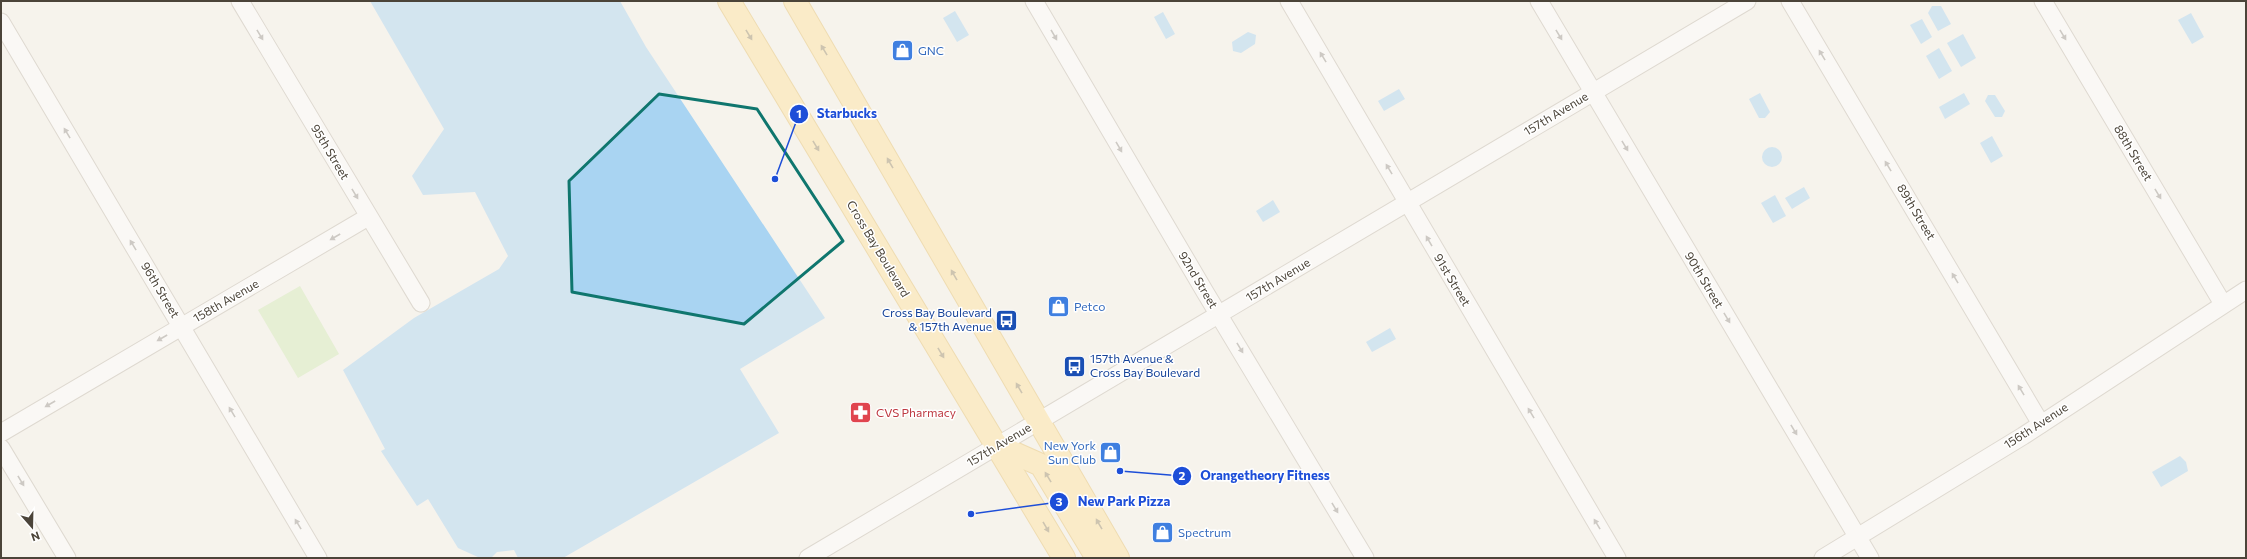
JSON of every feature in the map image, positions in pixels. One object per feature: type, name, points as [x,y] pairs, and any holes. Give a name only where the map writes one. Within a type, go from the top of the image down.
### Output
[{"type":"main road","points":[[794,1],[1118,558]]},
{"type":"main road","name":"Cross Bay Boulevard","points":[[730,2],[1064,558]]},
{"type":"main road","points":[[998,446],[1041,465],[1097,558]]},
{"type":"street","name":"95th Street","points":[[240,1],[368,217],[421,303]]},
{"type":"street","name":"92nd Street","points":[[1034,1],[1219,315],[1365,558]]},
{"type":"street","name":"91st Street","points":[[1289,1],[1617,558]]},
{"type":"street","name":"90th Street","points":[[1539,1],[1870,558]]},
{"type":"street","name":"157th Avenue","points":[[817,556],[1038,422],[1747,1]]},
{"type":"street","name":"89th Street","points":[[1790,1],[2041,424]]},
{"type":"street","name":"88th Street","points":[[2043,1],[2223,304]]},
{"type":"street","name":"96th Street","points":[[1,22],[318,558]]},
{"type":"street","name":"158th Avenue","points":[[1,432],[368,217]]},
{"type":"street","name":"156th Avenue","points":[[1823,558],[1858,538],[2041,424],[2246,290]]},
{"type":"street","points":[[1,448],[67,558]]},
{"type":"highlighted area","points":[[659,94],[757,109],[843,241],[744,324],[572,292],[569,181]]},
{"type":"green space","points":[[300,286],[339,354],[298,378],[258,310]]},
{"type":"water","points":[[370,1],[620,1],[646,47],[825,318],[740,369],[779,433],[563,558],[518,558],[514,550],[497,552],[491,558],[480,558],[458,548],[428,499],[417,506],[381,451],[385,449],[343,370],[414,318],[499,269],[508,256],[475,192],[423,195],[412,176],[444,129]]},
{"type":"water","points":[[1932,6],[1941,6],[1951,24],[1938,31],[1928,13]]},
{"type":"water","points":[[955,11],[969,35],[957,42],[943,18]]},
{"type":"water","points":[[1163,12],[1175,34],[1166,39],[1154,17]]},
{"type":"water","points":[[2191,13],[2204,37],[2192,44],[2178,20]]},
{"type":"water","points":[[1922,19],[1932,37],[1921,44],[1910,25]]},
{"type":"water","points":[[1248,32],[1256,35],[1255,44],[1241,53],[1233,51],[1232,42]]},
{"type":"water","points":[[1963,34],[1976,58],[1961,67],[1947,43]]},
{"type":"water","points":[[1939,48],[1952,71],[1939,79],[1926,56]]},
{"type":"water","points":[[1399,89],[1405,99],[1384,111],[1378,101]]},
{"type":"water","points":[[1760,93],[1770,112],[1765,118],[1759,118],[1749,99]]},
{"type":"water","points":[[1964,93],[1970,104],[1945,119],[1939,107]]},
{"type":"water","points":[[1988,95],[1995,95],[2005,111],[2002,117],[1995,117],[1985,101]]},
{"type":"water","points":[[1992,136],[2003,156],[1991,163],[1980,143]]},
{"type":"water","points":[[1772,147],[1779,150],[1782,157],[1779,164],[1772,167],[1765,164],[1762,157],[1765,150]]},
{"type":"water","points":[[1804,187],[1810,198],[1792,209],[1785,198]]},
{"type":"water","points":[[1775,195],[1786,216],[1773,223],[1761,203]]},
{"type":"water","points":[[1273,200],[1280,212],[1263,222],[1256,211]]},
{"type":"water","points":[[1390,328],[1396,339],[1372,352],[1366,342]]},
{"type":"water","points":[[2180,456],[2186,462],[2188,471],[2161,487],[2152,472]]},
{"type":"place","name":"GNC","points":[[903,51]]},
{"type":"place","name":"Starbucks","points":[[775,179]]},
{"type":"place","name":"Petco","points":[[1059,307]]},
{"type":"place","name":"Cross Bay Boulevard & 157th Avenue","points":[[1007,320]]},
{"type":"place","name":"157th Avenue & Cross Bay Boulevard","points":[[1075,366]]},
{"type":"place","name":"CVS Pharmacy","points":[[861,413]]},
{"type":"place","name":"New York Sun Club","points":[[1111,453]]},
{"type":"place","name":"Orangetheory Fitness","points":[[1120,471]]},
{"type":"place","name":"New Park Pizza","points":[[971,514]]},
{"type":"place","name":"Spectrum","points":[[1163,533]]}]
